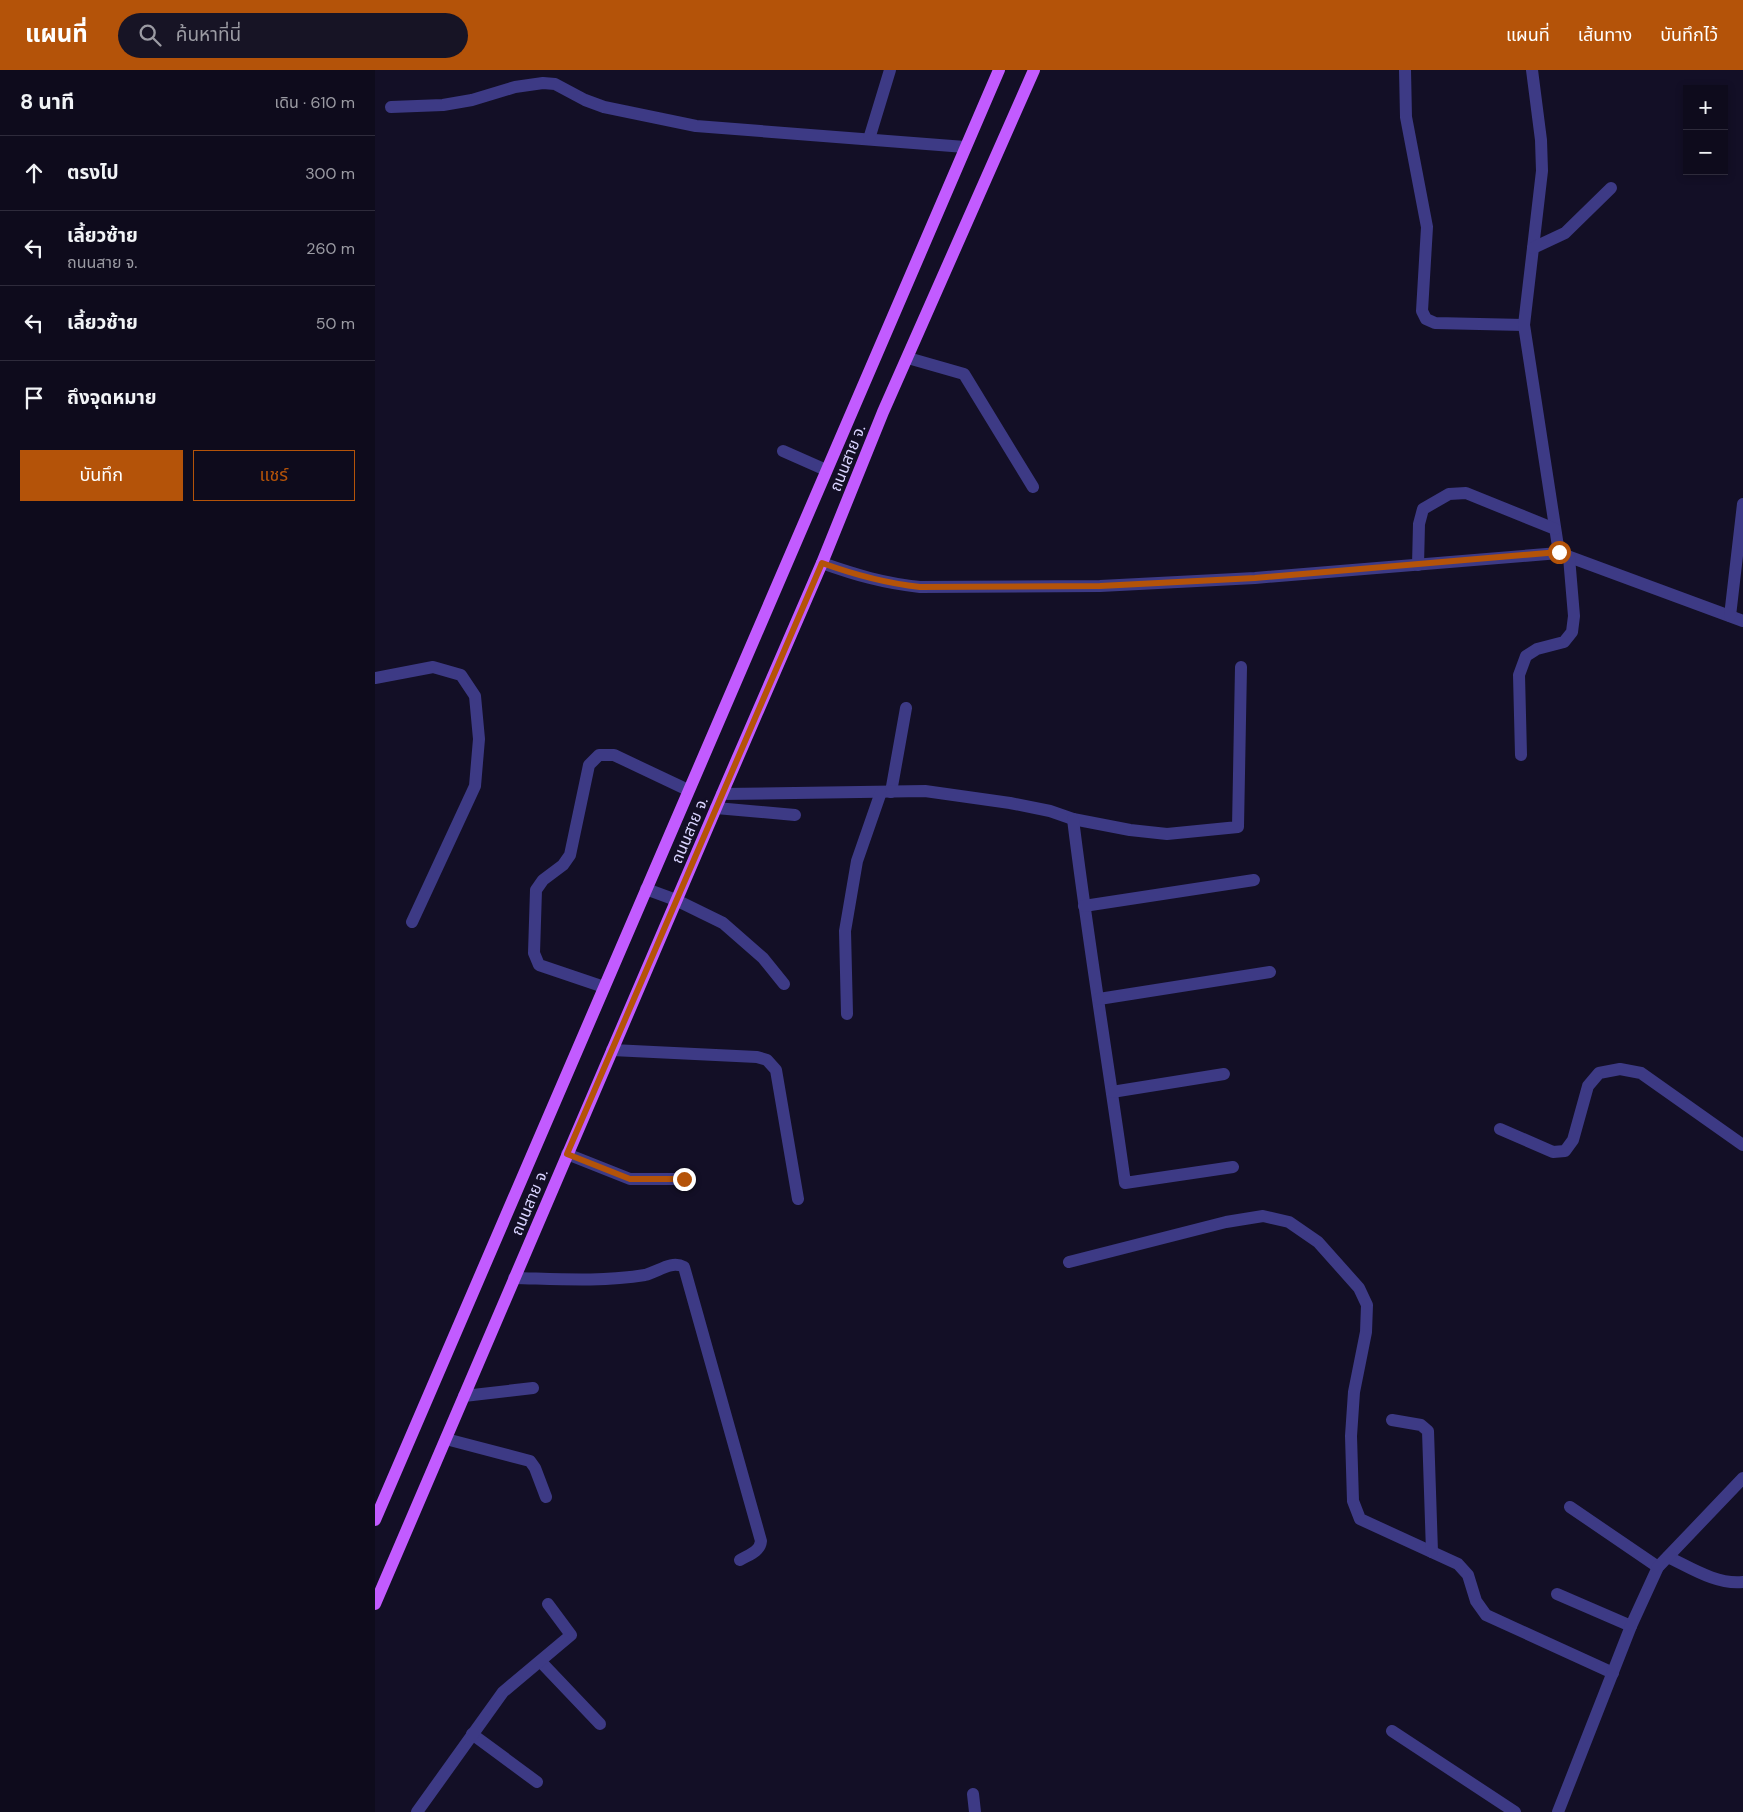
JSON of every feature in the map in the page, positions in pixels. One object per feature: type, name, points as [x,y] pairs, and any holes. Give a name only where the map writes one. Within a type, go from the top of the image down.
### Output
[{"type":"main road","name":"ถนนสาย จ.","points":[[376,1512],[999,70]]},
{"type":"main road","name":"ถนนสาย จ.","points":[[375,1604],[715,808],[822,563],[883,412],[1034,70]]},
{"type":"street","points":[[869,140],[890,70]]},
{"type":"street","points":[[1405,70],[1406,117],[1427,227],[1423,311],[1426,320],[1435,323],[1524,325]]},
{"type":"street","points":[[1521,756],[1519,675],[1526,656],[1537,649],[1564,642],[1572,632],[1575,616],[1564,555],[1555,529],[1524,325],[1542,171],[1541,140],[1532,70]]},
{"type":"street","points":[[391,106],[443,105],[472,100],[515,88],[555,84],[585,100],[604,107],[696,126],[965,148]]},
{"type":"street","points":[[1533,248],[1565,233],[1611,188]]},
{"type":"street","points":[[908,358],[964,374],[1033,487]]},
{"type":"street","points":[[783,450],[826,470]]},
{"type":"street","points":[[1418,565],[1419,524],[1423,509],[1449,494],[1466,493],[1555,529]]},
{"type":"street","points":[[1730,616],[1743,504]]},
{"type":"street","points":[[822,563],[868,579],[891,584],[920,587],[1011,587],[1100,586],[1255,578],[1564,555],[1743,622]]},
{"type":"street","points":[[375,678],[433,667],[461,675],[475,696],[479,739],[475,786],[412,922]]},
{"type":"street","points":[[722,794],[925,791],[1010,803],[1050,811],[1073,819],[1130,830],[1167,834],[1238,827],[1241,667]]},
{"type":"street","points":[[847,1014],[845,931],[857,860],[886,792],[906,708]]},
{"type":"street","points":[[603,987],[539,964],[534,953],[536,890],[543,880],[563,866],[570,855],[589,765],[599,755],[614,755],[688,790]]},
{"type":"street","points":[[715,808],[795,815]]},
{"type":"street","points":[[1073,819],[1125,1183],[1233,1167]]},
{"type":"street","points":[[1084,906],[1254,880]]},
{"type":"street","points":[[646,889],[676,900],[723,923],[763,958],[784,984]]},
{"type":"street","points":[[1099,1000],[1270,972]]},
{"type":"street","points":[[612,1050],[757,1057],[767,1060],[776,1070],[798,1199]]},
{"type":"street","points":[[1500,1129],[1553,1152],[1565,1151],[1573,1140],[1588,1086],[1599,1073],[1620,1069],[1641,1073],[1743,1145]]},
{"type":"street","points":[[1112,1092],[1224,1074]]},
{"type":"street","points":[[567,1154],[630,1179],[684,1179]]},
{"type":"street","points":[[1069,1262],[1226,1222],[1263,1216],[1289,1222],[1318,1242],[1359,1288],[1367,1305],[1366,1332],[1353,1401],[1351,1436],[1353,1501],[1360,1519],[1458,1564],[1468,1575],[1476,1602],[1486,1616],[1613,1673]]},
{"type":"street","points":[[514,1278],[611,1279],[647,1274],[672,1265],[679,1264],[684,1268],[761,1541],[757,1550],[740,1560]]},
{"type":"street","points":[[464,1396],[533,1388]]},
{"type":"street","points":[[1392,1420],[1421,1425],[1428,1431],[1432,1552]]},
{"type":"street","points":[[446,1439],[530,1461],[535,1468],[546,1497]]},
{"type":"street","points":[[1558,1812],[1631,1626],[1658,1567],[1743,1478]]},
{"type":"street","points":[[1570,1507],[1658,1567]]},
{"type":"street","points":[[1668,1557],[1710,1577],[1735,1583],[1743,1582]]},
{"type":"street","points":[[1557,1594],[1631,1626]]},
{"type":"street","points":[[417,1812],[503,1692],[571,1635],[548,1604]]},
{"type":"street","points":[[541,1662],[600,1724]]},
{"type":"street","points":[[1393,1731],[1515,1812]]},
{"type":"street","points":[[472,1734],[537,1782]]},
{"type":"street","points":[[973,1794],[975,1812]]},
{"type":"route","points":[[684,1179],[630,1179],[567,1154],[822,563],[868,579],[920,587],[1100,586],[1255,578],[1559,552]]}]
